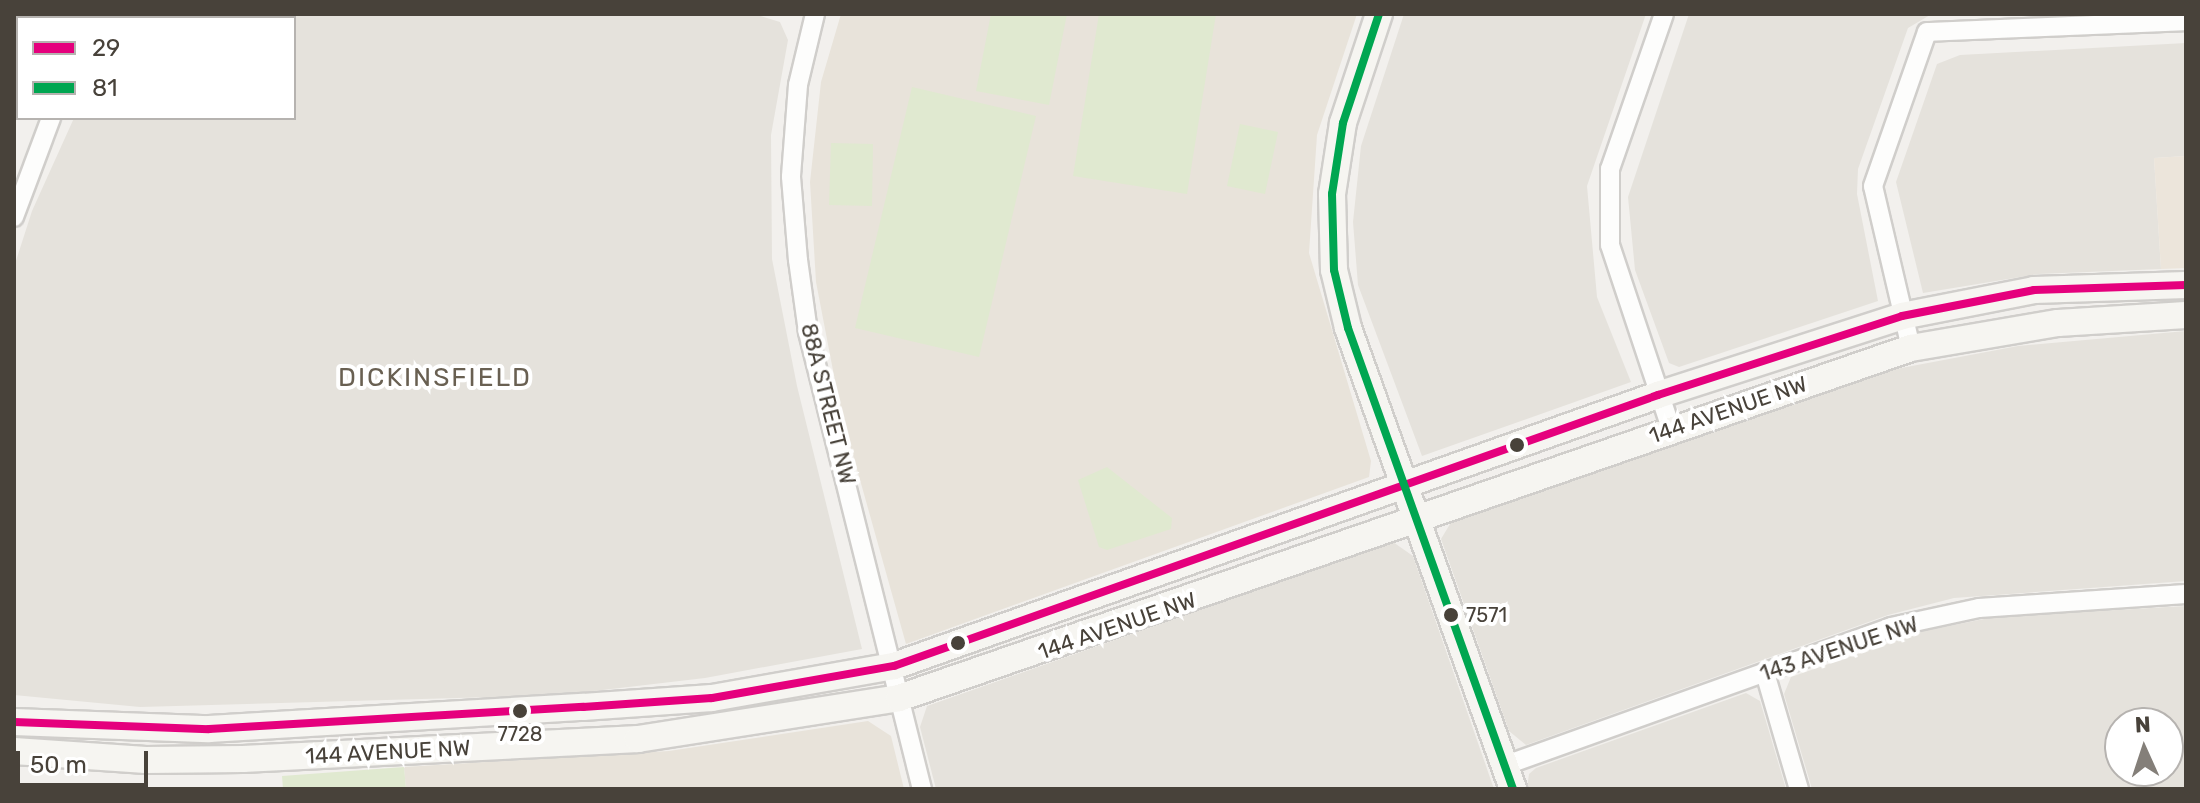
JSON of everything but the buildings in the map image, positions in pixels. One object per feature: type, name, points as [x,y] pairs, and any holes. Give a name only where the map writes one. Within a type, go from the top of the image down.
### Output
[{"type":"street","name":"88A STREET NW","points":[[815,14],[798,85],[792,161],[798,260],[808,332],[894,666],[922,789]]},
{"type":"street","points":[[1379,14],[1343,123],[1332,194],[1334,270],[1348,328],[1509,777]]},
{"type":"street","points":[[1664,14],[1610,169],[1610,245],[1671,428]]},
{"type":"street","points":[[1911,348],[1873,186],[1927,32],[2186,21]]},
{"type":"street","points":[[14,217],[50,120]]},
{"type":"street","name":"144 AVENUE NW","points":[[14,722],[209,729],[654,702],[712,698],[894,666],[1405,488],[1658,395],[1902,316],[2034,290],[2186,285]]},
{"type":"street","name":"144 AVENUE NW","points":[[14,751],[146,760],[243,759],[638,739],[899,698],[1417,523],[1671,428],[1911,348],[2058,323],[2186,315]]},
{"type":"street","name":"143 AVENUE NW","points":[[1509,777],[1765,673],[1891,627],[1979,608],[2186,594]]},
{"type":"street","points":[[1765,673],[1799,789]]},
{"type":"shaded area","points":[[754,14],[780,22],[788,40],[771,135],[772,259],[797,386],[862,649],[705,678],[560,695],[140,707],[14,695],[14,267],[32,211],[73,120],[296,120],[296,16],[119,16]]},
{"type":"shaded area","points":[[841,14],[1357,14],[1317,135],[1309,253],[1371,461],[1369,477],[906,644],[841,412],[816,282],[810,182],[821,82]]},
{"type":"shaded area","points":[[1404,14],[1646,14],[1587,186],[1597,297],[1631,382],[1422,456],[1358,285],[1353,222],[1361,146]]},
{"type":"shaded area","points":[[1689,14],[1952,14],[1930,15],[1908,28],[1858,169],[1857,194],[1878,301],[1679,367],[1669,363],[1635,270],[1628,197]]},
{"type":"shaded area","points":[[2186,43],[2186,156],[2154,158],[2161,269],[2038,274],[1923,293],[1896,182],[1937,64],[1960,55]]},
{"type":"shaded area","points":[[2186,156],[2186,268],[2161,269],[2154,158]]},
{"type":"shaded area","points":[[2186,331],[2186,581],[1954,598],[1888,615],[1526,745],[1509,731],[1441,539],[1453,519],[1832,386],[1896,369],[2018,346]]},
{"type":"shaded area","points":[[1393,542],[1413,556],[1494,789],[936,789],[920,727],[927,706]]},
{"type":"shaded area","points":[[2186,606],[2186,789],[1812,789],[1784,694],[1791,677],[1924,631],[1994,617]]},
{"type":"shaded area","points":[[1746,693],[1760,701],[1786,789],[1527,789],[1529,774],[1536,768]]},
{"type":"shaded area","points":[[868,721],[891,736],[904,789],[406,789],[404,767],[669,751]]},
{"type":"green space","points":[[991,14],[1067,14],[1049,105],[976,91]]},
{"type":"green space","points":[[1099,14],[1216,14],[1187,194],[1073,176]]},
{"type":"green space","points":[[912,87],[1036,116],[979,357],[855,328]]},
{"type":"green space","points":[[1240,124],[1278,132],[1265,194],[1227,186]]},
{"type":"green space","points":[[831,143],[873,144],[872,206],[829,205]]},
{"type":"green space","points":[[1107,467],[1172,518],[1171,529],[1107,550],[1099,547],[1078,480]]},
{"type":"green space","points":[[404,767],[406,789],[283,789],[282,776]]},
{"type":"transit line","name":"81","points":[[1379,14],[1343,123],[1332,194],[1334,270],[1348,328],[1513,789]]},
{"type":"transit line","name":"29","points":[[14,722],[209,729],[583,707],[712,698],[894,666],[1658,395],[1902,316],[2034,290],[2186,285]]},
{"type":"place","name":"7571","points":[[1451,615]]},
{"type":"place","name":"7728","points":[[520,711]]},
{"type":"district","name":"DICKINSFIELD","points":[[435,378]]}]
